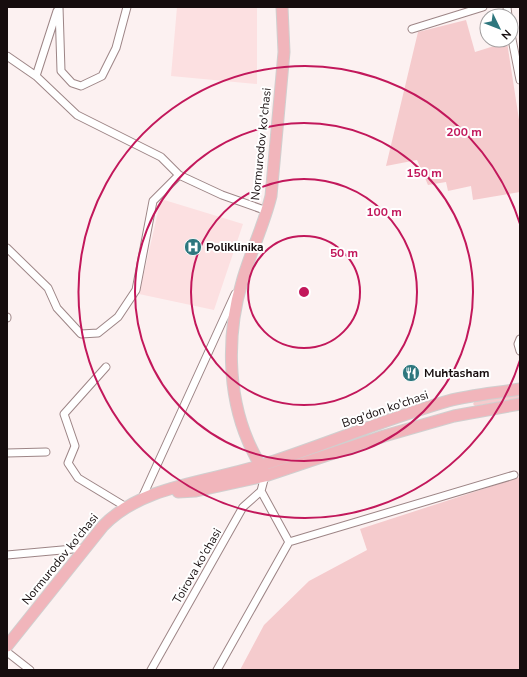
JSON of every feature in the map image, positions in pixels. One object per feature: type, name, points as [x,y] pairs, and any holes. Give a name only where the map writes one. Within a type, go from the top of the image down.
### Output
[{"type":"main road","name":"Normurodov ko'chasi","points":[[166,492],[196,491],[265,476],[246,437],[233,386],[233,324],[245,272],[271,196],[284,52],[282,7]]},
{"type":"main road","name":"Bog'don ko'chasi","points":[[260,466],[449,401],[520,389]]},
{"type":"main road","points":[[449,401],[453,401],[458,406],[457,414],[454,416]]},
{"type":"main road","name":"Bog'don ko'chasi","points":[[265,476],[384,436],[454,416],[520,404]]},
{"type":"main road","name":"Normurodov ko'chasi","points":[[7,646],[84,548],[108,521],[126,507],[141,500],[166,492],[260,466]]},
{"type":"street","points":[[59,7],[61,71],[72,83],[81,86],[102,76],[116,48],[127,7]]},
{"type":"street","points":[[36,76],[59,7]]},
{"type":"street","points":[[412,29],[483,7]]},
{"type":"street","points":[[514,48],[520,80]]},
{"type":"street","points":[[7,56],[36,76],[77,115],[161,157],[179,174],[222,195],[267,211]]},
{"type":"street","points":[[7,248],[48,288],[57,308],[81,334],[98,333],[118,317],[136,290],[153,201],[179,174]]},
{"type":"street","points":[[141,500],[245,272]]},
{"type":"street","points":[[520,339],[518,344],[520,351]]},
{"type":"street","points":[[106,367],[64,414],[75,446],[68,463],[78,478],[126,507]]},
{"type":"street","points":[[7,453],[46,452]]},
{"type":"street","points":[[217,670],[289,542],[514,475]]},
{"type":"street","points":[[265,476],[261,491],[289,542]]},
{"type":"street","name":"Toirova ko'chasi","points":[[151,670],[243,507],[261,491]]},
{"type":"street","points":[[7,555],[84,548]]},
{"type":"street","points":[[7,652],[30,670]]},
{"type":"shaded area","points":[[177,7],[257,7],[257,84],[171,76]]},
{"type":"shaded area","points":[[466,20],[475,52],[488,48],[508,48],[520,126],[520,192],[473,200],[471,186],[448,191],[446,182],[428,185],[417,160],[386,166],[418,32]]},
{"type":"shaded area","name":"Poliklinika","points":[[161,199],[243,224],[214,310],[139,294]]},
{"type":"shaded area","points":[[520,394],[520,398],[475,406],[473,404],[475,401]]},
{"type":"shaded area","points":[[520,477],[520,670],[240,670],[264,625],[309,581],[367,550],[360,529]]},
{"type":"place","name":"Poliklinika","points":[[193,247]]},
{"type":"place","name":"Muhtasham","points":[[411,373]]}]
